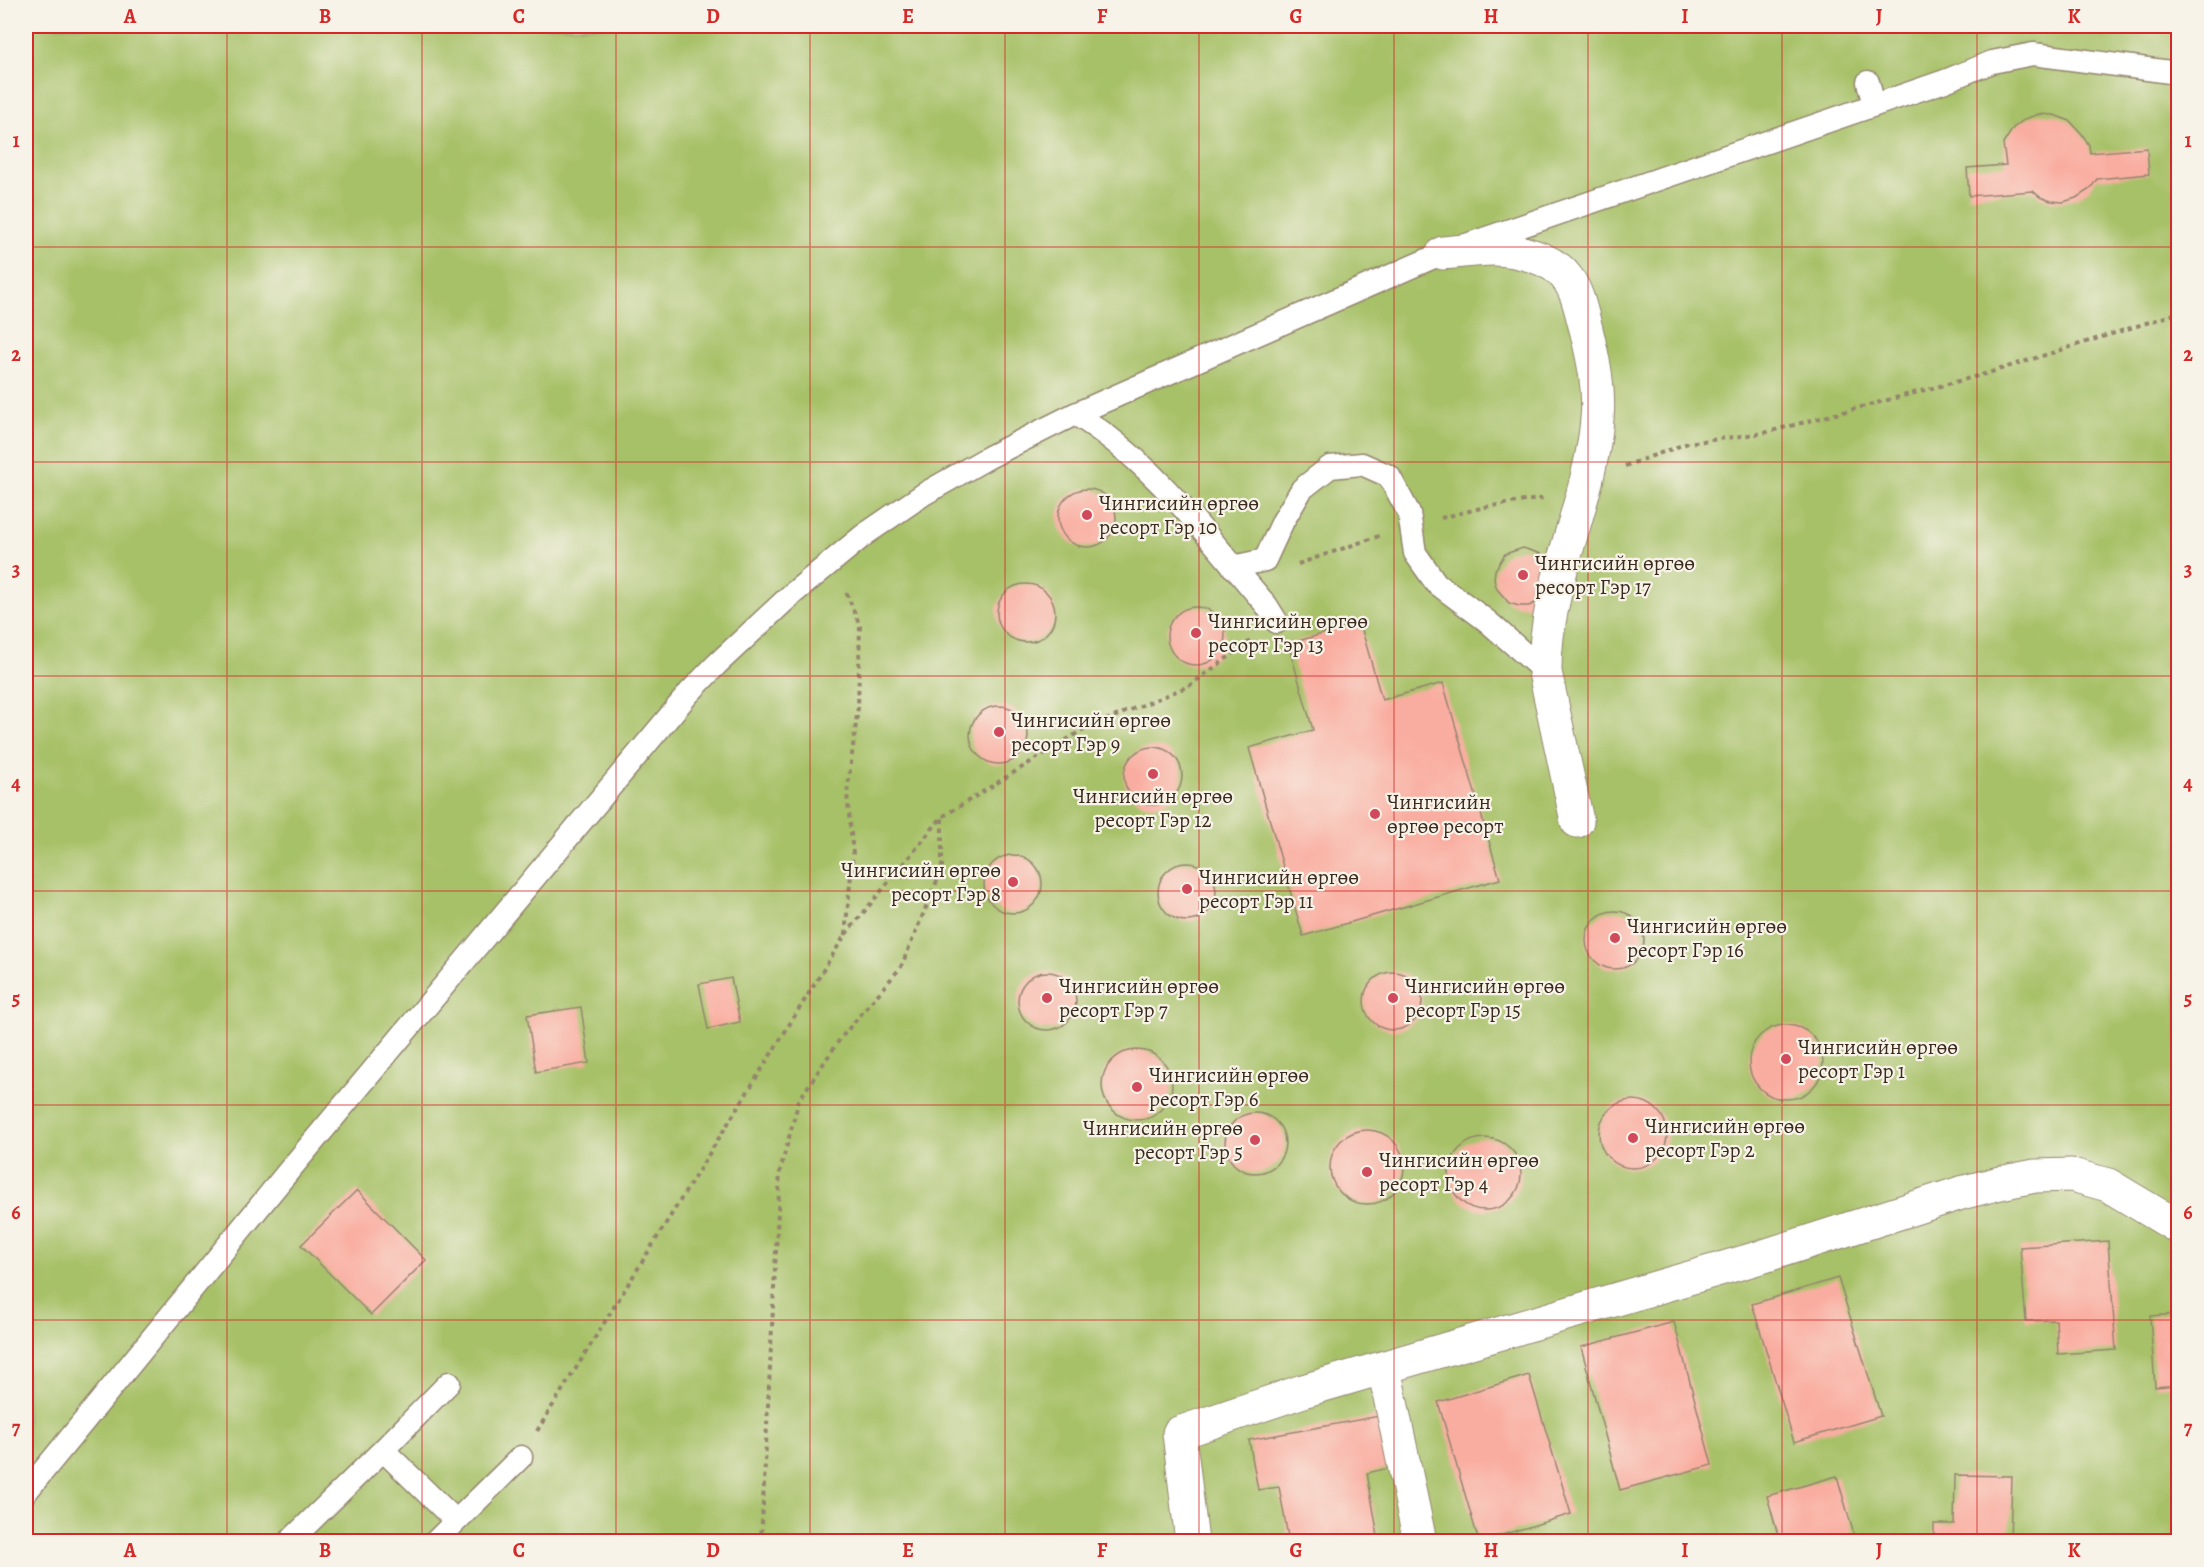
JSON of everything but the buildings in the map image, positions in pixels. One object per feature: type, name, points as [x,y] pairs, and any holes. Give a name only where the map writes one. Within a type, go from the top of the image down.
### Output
[{"type":"street","points":[[1443,254],[1493,249],[1509,251],[1552,264],[1569,279],[1584,322],[1597,385],[1597,420],[1582,493],[1549,615],[1545,643],[1545,672],[1578,821]]},
{"type":"street","points":[[1192,1542],[1179,1433],[1303,1391],[1761,1257],[1961,1193],[2035,1176],[2072,1175],[2109,1185],[2178,1227]]},
{"type":"street","points":[[1384,1368],[1420,1542]]},
{"type":"lane","points":[[26,1492],[287,1173],[689,693],[748,634],[829,563],[872,530],[954,476],[1076,414],[1443,254],[1992,62],[2033,54],[2178,73]]},
{"type":"lane","points":[[1868,82],[1874,105]]},
{"type":"lane","points":[[1076,414],[1096,427],[1144,468],[1175,499],[1272,614]]},
{"type":"lane","points":[[1233,567],[1265,560],[1283,520],[1302,489],[1330,466],[1362,464],[1389,476],[1409,513],[1416,553],[1436,583],[1487,621],[1545,672]]},
{"type":"lane","points":[[290,1542],[448,1383]]},
{"type":"lane","points":[[383,1450],[456,1521]]},
{"type":"lane","points":[[435,1542],[521,1457]]},
{"type":"path","points":[[521,1457],[845,935],[942,817],[1084,729],[1189,686],[1272,614],[1299,563],[1411,526],[1485,507],[1582,493],[1621,468],[1688,443],[1764,433],[1985,374],[2178,313]]},
{"type":"path","points":[[829,563],[847,591],[860,626],[858,707],[846,794],[853,854],[845,935]]},
{"type":"path","points":[[761,1542],[780,1171],[799,1100],[840,1038],[901,967],[942,869],[942,817]]},
{"type":"green space","points":[[26,26],[2178,26],[2178,1541],[26,1541]]},
{"type":"place","name":"Чингисийн өргөө ресорт Гэр 10","points":[[1087,515]]},
{"type":"place","name":"Чингисийн өргөө ресорт Гэр 17","points":[[1523,575]]},
{"type":"place","name":"Чингисийн өргөө ресорт Гэр 13","points":[[1196,633]]},
{"type":"place","name":"Чингисийн өргөө ресорт Гэр 9","points":[[999,732]]},
{"type":"place","name":"Чингисийн өргөө ресорт Гэр 12","points":[[1153,774]]},
{"type":"place","name":"Чингисийн өргөө ресорт","points":[[1375,814]]},
{"type":"place","name":"Чингисийн өргөө ресорт Гэр 8","points":[[1013,882]]},
{"type":"place","name":"Чингисийн өргөө ресорт Гэр 11","points":[[1187,889]]},
{"type":"place","name":"Чингисийн өргөө ресорт Гэр 16","points":[[1615,938]]},
{"type":"place","name":"Чингисийн өргөө ресорт Гэр 7","points":[[1047,998]]},
{"type":"place","name":"Чингисийн өргөө ресорт Гэр 15","points":[[1393,998]]},
{"type":"place","name":"Чингисийн өргөө ресорт Гэр 1","points":[[1786,1059]]},
{"type":"place","name":"Чингисийн өргөө ресорт Гэр 6","points":[[1137,1087]]},
{"type":"place","name":"Чингисийн өргөө ресорт Гэр 2","points":[[1633,1138]]},
{"type":"place","name":"Чингисийн өргөө ресорт Гэр 5","points":[[1255,1140]]},
{"type":"place","name":"Чингисийн өргөө ресорт Гэр 4","points":[[1367,1172]]}]
